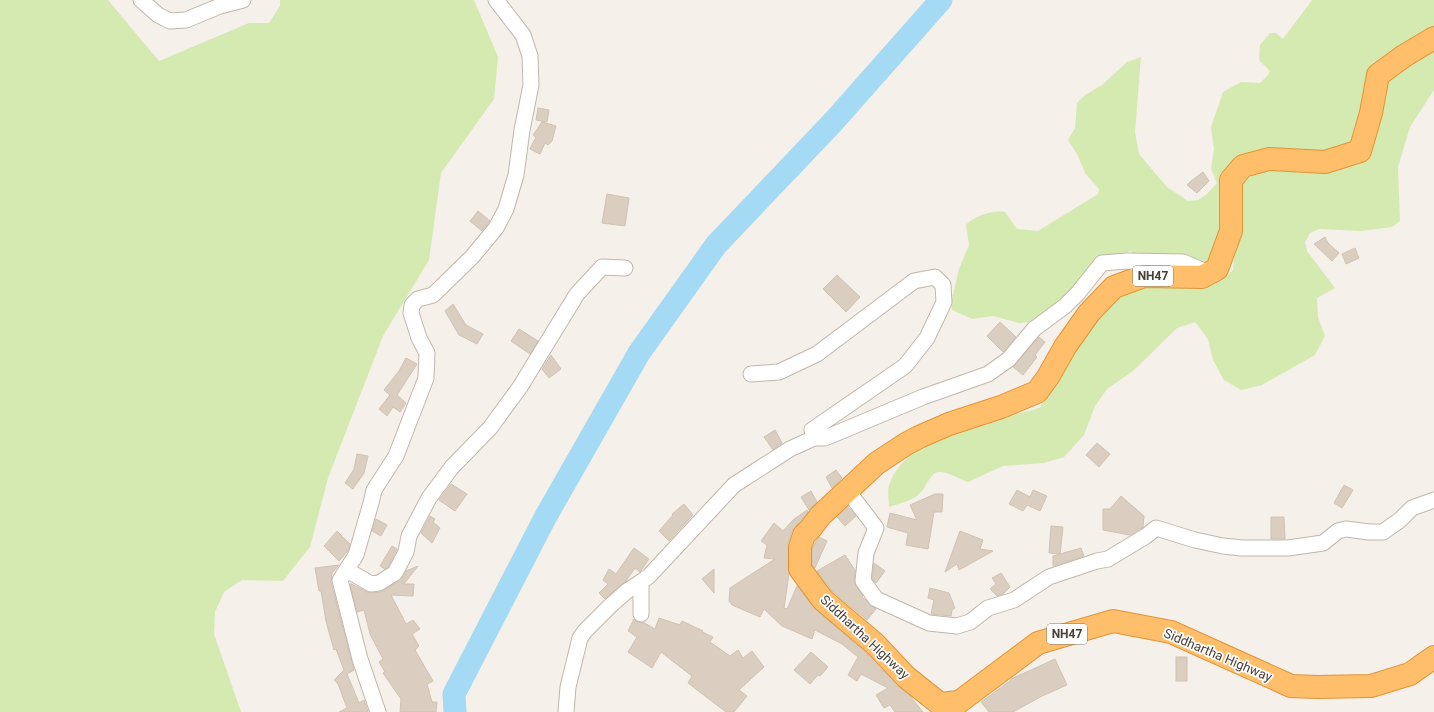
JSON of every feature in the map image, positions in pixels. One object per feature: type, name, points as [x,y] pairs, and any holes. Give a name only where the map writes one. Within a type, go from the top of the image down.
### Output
[{"type":"highway","points":[[1209,273],[1217,269],[1231,231],[1231,180],[1243,166],[1269,159],[1325,162],[1360,151],[1371,113],[1378,75],[1404,56],[1434,38]]},
{"type":"highway","name":"Siddhartha Highway","points":[[1209,273],[1202,276],[1144,276],[1114,287],[1089,313],[1065,347],[1048,377],[1037,392],[1001,407],[963,418],[919,436],[877,463],[822,515],[804,535],[800,548],[800,569],[823,600],[875,644],[906,677],[940,704],[959,702],[1038,643],[1113,621],[1171,632],[1291,686],[1371,686],[1410,674],[1434,657]]},
{"type":"street","points":[[141,0],[158,15],[170,20],[186,20],[220,6],[243,0]]},
{"type":"street","points":[[378,712],[360,659],[340,580],[356,555],[374,490],[396,456],[426,378],[427,353],[418,338],[411,313],[412,304],[418,299],[433,295],[472,257],[496,228],[506,209],[516,175],[522,130],[531,85],[530,56],[523,35],[496,0]]},
{"type":"street","points":[[566,712],[568,687],[580,638],[585,631],[610,606],[648,576],[734,485],[790,449],[814,438],[824,438],[923,397],[988,374],[1009,359],[1034,329],[1069,302],[1102,263],[1127,261],[1183,262],[1209,273]]},
{"type":"street","points":[[347,570],[371,584],[379,584],[395,573],[406,552],[409,536],[429,498],[452,468],[495,422],[520,387],[577,294],[602,267],[625,268]]},
{"type":"street","points":[[751,374],[779,372],[817,354],[914,281],[935,277],[943,285],[944,302],[927,338],[905,366],[812,430],[814,438]]},
{"type":"street","points":[[848,491],[876,528],[866,553],[863,581],[876,599],[929,623],[957,626],[970,622],[988,608],[1014,600],[1049,577],[1108,559],[1146,536],[1156,528],[1195,540],[1223,546],[1242,548],[1288,548],[1323,542],[1338,532],[1346,529],[1383,532],[1400,520],[1412,508],[1434,500]]},
{"type":"street","points":[[641,582],[641,614]]},
{"type":"green space","points":[[0,0],[108,0],[159,61],[249,23],[269,23],[280,6],[280,0],[474,0],[498,57],[494,99],[441,173],[429,260],[383,336],[328,478],[310,547],[283,581],[242,580],[224,592],[215,612],[214,634],[241,712],[0,712]]},
{"type":"green space","points":[[1312,0],[1434,0],[1434,90],[1410,127],[1398,167],[1400,221],[1392,227],[1361,231],[1319,229],[1310,233],[1305,242],[1307,251],[1335,288],[1317,298],[1318,317],[1325,336],[1315,355],[1262,385],[1241,390],[1224,380],[1213,360],[1208,339],[1195,322],[1177,328],[1133,371],[1107,389],[1095,406],[1084,435],[1064,457],[1044,463],[1003,466],[968,482],[949,474],[938,472],[933,475],[922,491],[915,497],[889,507],[888,488],[894,474],[912,454],[924,445],[975,421],[1025,412],[1041,407],[1042,397],[1114,297],[1142,285],[1210,283],[1229,274],[1233,270],[1236,229],[1215,257],[1192,270],[1155,271],[1130,251],[1116,258],[1046,317],[1030,322],[1019,323],[993,316],[972,319],[952,310],[952,299],[959,269],[969,245],[966,225],[984,214],[1005,212],[1017,229],[1038,231],[1098,194],[1099,189],[1085,173],[1077,154],[1068,140],[1075,128],[1077,103],[1085,95],[1102,85],[1127,62],[1141,57],[1135,132],[1139,154],[1167,187],[1188,201],[1198,200],[1207,194],[1217,183],[1211,169],[1214,149],[1211,127],[1223,92],[1241,82],[1260,83],[1268,75],[1270,71],[1259,60],[1260,45],[1270,33],[1276,33],[1283,39]]},
{"type":"building","points":[[538,108],[549,110],[547,122],[536,120]]},
{"type":"building","points":[[542,122],[556,126],[552,141],[548,145],[545,143],[540,154],[530,149],[536,137],[533,135]]},
{"type":"building","points":[[1203,172],[1209,181],[1197,193],[1187,185]]},
{"type":"building","points":[[607,194],[629,198],[625,226],[602,223]]},
{"type":"building","points":[[478,211],[490,221],[482,231],[470,221]]},
{"type":"building","points":[[1325,237],[1328,243],[1339,253],[1332,261],[1314,244]]},
{"type":"building","points":[[1355,248],[1359,258],[1346,264],[1342,254]]},
{"type":"building","points":[[837,275],[860,297],[846,312],[823,289]]},
{"type":"building","points":[[453,304],[466,325],[483,334],[477,344],[459,335],[445,311]]},
{"type":"building","points":[[1000,322],[1016,337],[1003,352],[987,336]]},
{"type":"building","points":[[519,329],[538,341],[530,354],[511,341]]},
{"type":"building","points":[[1039,337],[1045,342],[1035,355],[1037,357],[1023,375],[1013,367]]},
{"type":"building","points":[[551,355],[561,369],[549,378],[542,369]]},
{"type":"building","points":[[406,358],[417,364],[397,395],[406,403],[400,412],[393,407],[387,416],[379,409],[390,395],[384,390],[399,371]]},
{"type":"building","points":[[775,430],[782,443],[773,450],[764,437]]},
{"type":"building","points":[[1097,443],[1110,454],[1099,467],[1086,455]]},
{"type":"building","points":[[357,454],[368,456],[364,473],[353,489],[345,483],[354,469]]},
{"type":"building","points":[[836,470],[842,478],[832,488],[826,477]]},
{"type":"building","points":[[451,484],[467,494],[455,511],[439,500]]},
{"type":"building","points":[[1344,485],[1353,490],[1342,508],[1334,503]]},
{"type":"building","points":[[1017,490],[1030,497],[1033,490],[1047,496],[1040,511],[1027,505],[1023,511],[1009,504]]},
{"type":"building","points":[[811,491],[817,502],[809,510],[801,497]]},
{"type":"building","points":[[935,494],[943,494],[942,512],[934,512],[928,549],[906,545],[908,533],[887,527],[890,513],[917,520],[910,505]]},
{"type":"building","points":[[1121,496],[1144,516],[1143,527],[1130,535],[1103,530],[1103,509],[1110,509]]},
{"type":"building","points":[[684,504],[693,515],[669,541],[659,531],[673,515],[672,514]]},
{"type":"building","points":[[848,507],[856,516],[845,526],[837,517]]},
{"type":"building","points":[[807,510],[808,512],[792,531],[788,543],[789,574],[784,608],[787,609],[797,586],[815,609],[866,653],[897,686],[910,696],[923,712],[895,712],[890,705],[884,708],[876,695],[888,688],[861,674],[857,681],[848,675],[858,657],[842,644],[815,630],[812,639],[782,626],[764,609],[760,617],[732,605],[729,601],[730,588],[775,559],[764,558],[767,545],[761,541],[774,523],[783,531],[793,520]]},
{"type":"building","points":[[430,516],[435,519],[433,522],[440,528],[432,543],[421,533]]},
{"type":"building","points":[[1271,517],[1284,517],[1285,539],[1271,539]]},
{"type":"building","points":[[376,519],[387,525],[381,536],[372,531]]},
{"type":"building","points":[[1051,526],[1063,527],[1060,554],[1049,553]]},
{"type":"building","points":[[337,531],[350,544],[348,551],[339,561],[324,546]]},
{"type":"building","points":[[960,531],[983,540],[980,549],[993,551],[959,570],[957,564],[945,572]]},
{"type":"building","points":[[819,537],[827,541],[815,568],[812,565],[812,549]]},
{"type":"building","points":[[392,546],[397,549],[388,567],[385,569],[380,566]]},
{"type":"building","points":[[634,548],[649,559],[640,572],[635,568],[626,581],[605,599],[599,593],[608,584],[603,580],[609,569],[616,574]]},
{"type":"building","points":[[1081,548],[1084,556],[1053,566],[1053,556]]},
{"type":"building","points":[[845,555],[855,570],[854,580],[863,596],[862,597],[876,609],[867,620],[832,591],[817,571]]},
{"type":"building","points":[[874,563],[885,571],[876,583],[872,579]]},
{"type":"building","points":[[339,565],[332,573],[331,582],[354,670],[347,674],[359,703],[364,700],[368,712],[339,712],[347,708],[338,684],[334,680],[344,670],[336,649],[334,650],[326,621],[321,591],[319,591],[315,568]]},
{"type":"building","points":[[418,566],[404,584],[414,584],[413,596],[391,595],[406,624],[413,620],[420,629],[412,634],[419,646],[415,650],[433,681],[427,684],[432,702],[437,702],[436,712],[400,712],[401,699],[383,673],[385,672],[379,662],[383,659],[370,634],[364,610],[357,612],[350,584],[367,592],[380,592],[400,581],[406,571]]},
{"type":"building","points":[[714,569],[714,593],[702,579]]},
{"type":"building","points":[[1001,573],[1010,587],[1003,594],[997,596],[990,589],[996,584],[992,578]]},
{"type":"building","points":[[930,588],[949,593],[955,608],[952,610],[951,616],[931,614],[934,600],[928,598]]},
{"type":"building","points":[[659,618],[680,625],[682,621],[703,631],[702,632],[713,637],[710,642],[730,656],[738,650],[743,658],[752,651],[764,667],[739,690],[747,696],[734,712],[726,712],[688,683],[692,676],[661,652],[652,668],[628,652],[637,637],[628,631],[634,619],[637,622],[643,622],[655,629]]},
{"type":"building","points":[[811,652],[828,667],[810,684],[794,670]]},
{"type":"building","points":[[1176,657],[1187,657],[1187,681],[1176,681]]},
{"type":"building","points":[[1055,659],[1067,685],[1042,696],[1013,712],[989,712],[981,702],[1011,679]]},
{"type":"waterway","points":[[455,712],[454,694],[546,516],[639,353],[716,245],[834,121],[941,0]]}]
